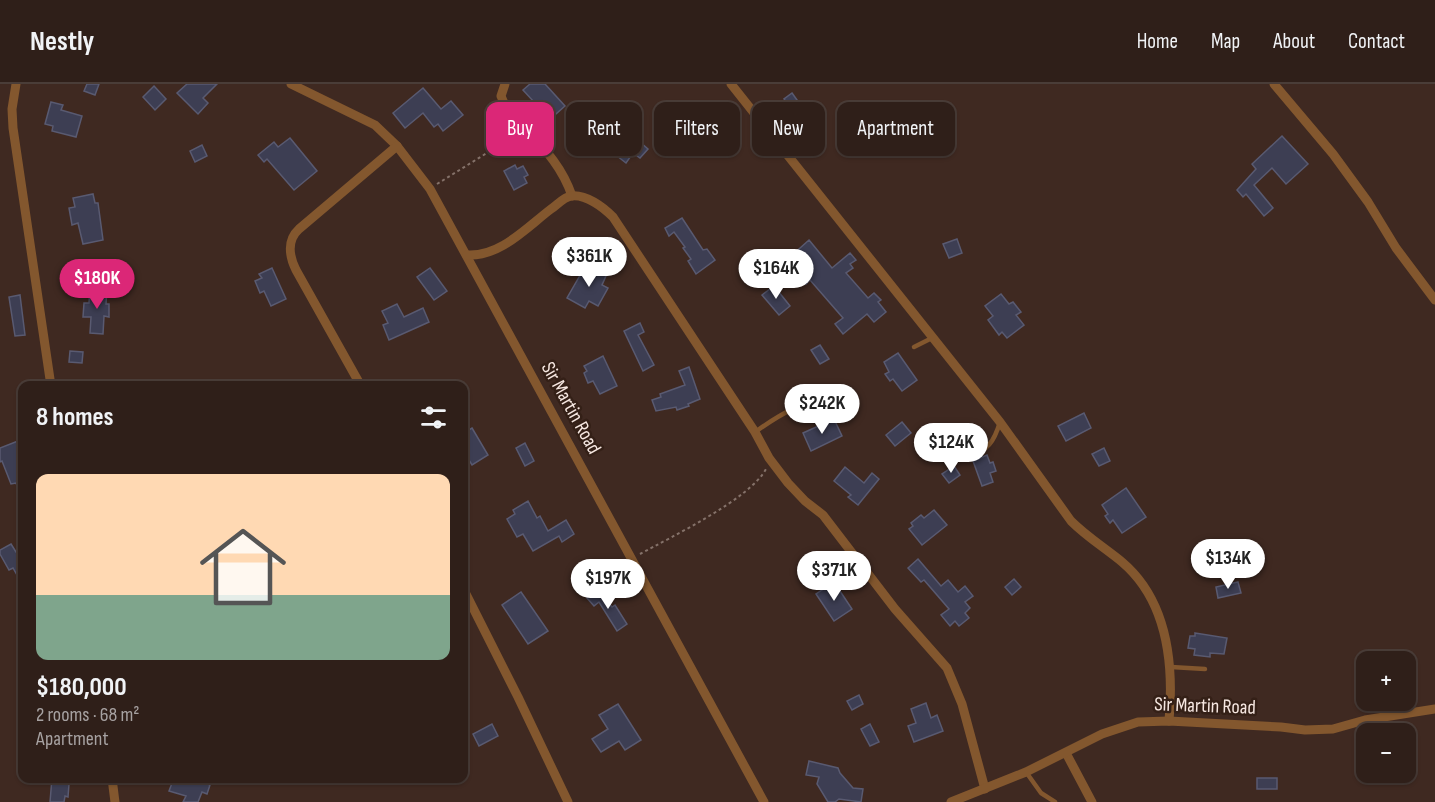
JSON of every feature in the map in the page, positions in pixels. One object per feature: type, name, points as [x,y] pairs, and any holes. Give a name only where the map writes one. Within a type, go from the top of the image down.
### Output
[{"type":"street","points":[[16,84],[12,109],[13,128],[50,381]]},
{"type":"street","name":"Sir Martin Road","points":[[291,84],[375,125],[397,146],[430,189],[764,802]]},
{"type":"street","points":[[504,102],[502,91],[505,84]]},
{"type":"street","points":[[731,84],[863,252],[934,337],[1000,422],[1071,521],[1084,535],[1121,562],[1144,584],[1164,631],[1171,668],[1169,721]]},
{"type":"street","points":[[1274,84],[1333,154],[1368,202],[1396,248],[1435,300]]},
{"type":"street","points":[[358,381],[296,270],[291,256],[291,244],[293,236],[299,229],[397,146]]},
{"type":"street","points":[[550,156],[560,167],[572,196]]},
{"type":"street","points":[[467,255],[484,255],[492,252],[513,239],[560,202],[572,196],[584,198],[599,205],[613,217],[755,432],[769,458],[801,497],[823,515],[888,600],[947,668],[962,704],[985,789]]},
{"type":"street","points":[[468,598],[568,802]]},
{"type":"street","name":"Sir Martin Road","points":[[951,802],[1026,772],[1119,728],[1138,722],[1169,721],[1305,730],[1333,729],[1365,720],[1435,709]]},
{"type":"street","points":[[1066,753],[1092,802]]},
{"type":"street","points":[[113,783],[115,802]]},
{"type":"lane","points":[[914,347],[934,337]]},
{"type":"lane","points":[[755,432],[777,417],[807,404],[818,404],[824,408]]},
{"type":"lane","points":[[968,458],[983,452],[996,436],[1000,422]]},
{"type":"lane","points":[[1171,668],[1205,669]]},
{"type":"lane","points":[[1026,772],[1041,793],[1055,802]]},
{"type":"path","points":[[430,189],[486,154]]},
{"type":"path","points":[[632,558],[680,532],[752,487],[766,471],[769,458]]},
{"type":"building","points":[[87,84],[99,84],[95,95],[84,91]]},
{"type":"building","points":[[187,84],[217,84],[203,98],[208,103],[198,114],[177,93]]},
{"type":"building","points":[[530,84],[545,84],[565,106],[554,116],[554,102],[534,102],[523,90]]},
{"type":"building","points":[[154,86],[166,99],[155,110],[143,97]]},
{"type":"building","points":[[423,88],[441,109],[451,101],[463,115],[443,131],[438,124],[434,127],[423,113],[405,128],[393,113]]},
{"type":"building","points":[[792,93],[798,102],[786,102],[784,99]]},
{"type":"building","points":[[51,102],[63,105],[61,110],[82,116],[76,137],[52,131],[53,126],[45,124]]},
{"type":"building","points":[[1282,136],[1308,164],[1286,184],[1272,168],[1254,185],[1273,208],[1264,216],[1246,194],[1243,197],[1237,190],[1256,169],[1252,164]]},
{"type":"building","points":[[290,138],[317,171],[294,190],[267,159],[264,162],[258,155],[274,142],[278,147]]},
{"type":"building","points":[[642,144],[648,149],[642,156]]},
{"type":"building","points":[[202,145],[207,156],[195,162],[190,151]]},
{"type":"building","points":[[617,156],[631,156],[626,163]]},
{"type":"building","points":[[515,165],[517,169],[523,166],[528,175],[524,177],[527,183],[514,190],[504,171]]},
{"type":"building","points":[[93,194],[95,203],[98,203],[103,240],[83,244],[78,223],[72,225],[69,208],[75,207],[73,198]]},
{"type":"building","points":[[682,218],[703,250],[707,249],[715,260],[696,274],[688,261],[691,259],[683,248],[685,247],[674,232],[669,236],[665,228]]},
{"type":"building","points":[[957,239],[962,253],[949,258],[943,244]]},
{"type":"building","points":[[809,240],[832,268],[850,253],[856,260],[850,264],[853,268],[846,273],[868,298],[874,293],[881,300],[878,302],[886,312],[874,322],[867,314],[843,334],[835,324],[843,318],[810,280],[806,284],[799,275],[803,272],[790,257]]},
{"type":"building","points":[[586,265],[606,276],[602,285],[608,288],[598,306],[589,301],[585,308],[567,298]]},
{"type":"building","points":[[272,268],[286,299],[271,306],[264,291],[260,293],[255,281],[262,278],[259,274]]},
{"type":"building","points":[[430,268],[447,291],[434,300],[417,277]]},
{"type":"building","points":[[774,286],[790,306],[779,315],[762,295]]},
{"type":"building","points":[[90,288],[107,289],[106,304],[109,304],[109,317],[104,316],[103,334],[90,333],[91,317],[83,317],[84,303],[89,303]]},
{"type":"building","points":[[1001,294],[1009,304],[1013,302],[1021,312],[1016,315],[1024,325],[1007,338],[1002,332],[999,335],[988,320],[993,316],[985,306]]},
{"type":"building","points":[[20,295],[25,335],[15,336],[9,297]]},
{"type":"building","points":[[397,304],[404,317],[423,308],[429,322],[389,340],[383,325],[388,323],[382,311]]},
{"type":"building","points":[[640,323],[644,332],[638,335],[654,365],[643,371],[624,331]]},
{"type":"building","points":[[820,345],[829,359],[820,364],[811,350]]},
{"type":"building","points":[[70,351],[83,352],[82,363],[69,362]]},
{"type":"building","points":[[898,353],[917,380],[902,391],[893,379],[890,381],[885,374],[889,372],[884,362]]},
{"type":"building","points":[[603,356],[617,386],[600,394],[593,381],[588,383],[584,366]]},
{"type":"building","points":[[689,367],[700,399],[677,410],[676,407],[656,411],[652,400],[661,397],[660,394],[685,385],[679,371]]},
{"type":"building","points":[[1084,413],[1091,428],[1066,441],[1058,426]]},
{"type":"building","points":[[834,419],[842,436],[811,451],[803,433]]},
{"type":"building","points":[[902,422],[911,433],[895,446],[886,435]]},
{"type":"building","points":[[472,428],[488,455],[472,465],[468,458],[468,430]]},
{"type":"building","points":[[18,441],[18,488],[16,483],[11,484],[2,461],[0,462],[0,448]]},
{"type":"building","points":[[525,443],[534,461],[525,466],[516,448]]},
{"type":"building","points":[[1104,448],[1110,461],[1099,466],[1092,454]]},
{"type":"building","points":[[987,455],[996,471],[990,473],[993,482],[982,486],[973,461]]},
{"type":"building","points":[[954,466],[960,475],[949,483],[942,474]]},
{"type":"building","points":[[845,467],[864,483],[872,473],[879,479],[858,505],[848,497],[851,495],[834,481]]},
{"type":"building","points":[[1126,488],[1146,517],[1122,533],[1113,520],[1110,523],[1105,516],[1108,514],[1102,505]]},
{"type":"building","points":[[528,501],[537,518],[540,516],[548,531],[566,520],[574,534],[562,542],[559,536],[533,551],[523,534],[517,537],[507,519],[515,514],[513,510]]},
{"type":"building","points":[[934,510],[947,525],[922,545],[909,529],[913,526],[911,523],[921,515],[924,518]]},
{"type":"building","points":[[11,544],[16,552],[18,551],[18,577],[13,568],[9,570],[0,550]]},
{"type":"building","points":[[918,559],[941,586],[948,580],[958,592],[965,586],[973,596],[965,602],[970,608],[965,613],[969,618],[959,626],[955,621],[950,626],[941,615],[949,609],[924,580],[921,582],[908,568]]},
{"type":"building","points":[[1014,579],[1021,587],[1012,595],[1005,587]]},
{"type":"building","points":[[834,582],[852,609],[834,621],[816,594]]},
{"type":"building","points":[[1238,582],[1241,593],[1218,598],[1216,587]]},
{"type":"building","points":[[597,589],[612,607],[615,605],[627,624],[617,631],[599,602],[594,606],[587,598]]},
{"type":"building","points":[[521,592],[548,631],[528,644],[502,605]]},
{"type":"building","points":[[1195,633],[1227,638],[1224,654],[1210,653],[1210,657],[1194,655],[1195,649],[1188,648],[1190,636],[1195,636]]},
{"type":"building","points":[[859,695],[863,704],[852,710],[847,701]]},
{"type":"building","points":[[926,703],[931,718],[937,715],[943,731],[914,742],[908,726],[916,723],[911,709]]},
{"type":"building","points":[[618,704],[641,740],[625,750],[619,741],[601,752],[592,739],[608,729],[599,715]]},
{"type":"building","points":[[492,724],[498,736],[479,746],[473,734]]},
{"type":"building","points":[[870,724],[879,742],[870,746],[861,729]]},
{"type":"building","points":[[809,761],[838,768],[853,788],[863,789],[861,802],[839,799],[835,802],[828,802],[817,784],[819,777],[806,775]]},
{"type":"building","points":[[1257,778],[1277,778],[1277,789],[1257,789]]},
{"type":"building","points":[[52,783],[69,784],[68,797],[65,796],[64,802],[50,802]]},
{"type":"building","points":[[172,783],[210,785],[207,794],[202,792],[198,802],[183,802],[186,796],[169,791]]}]
